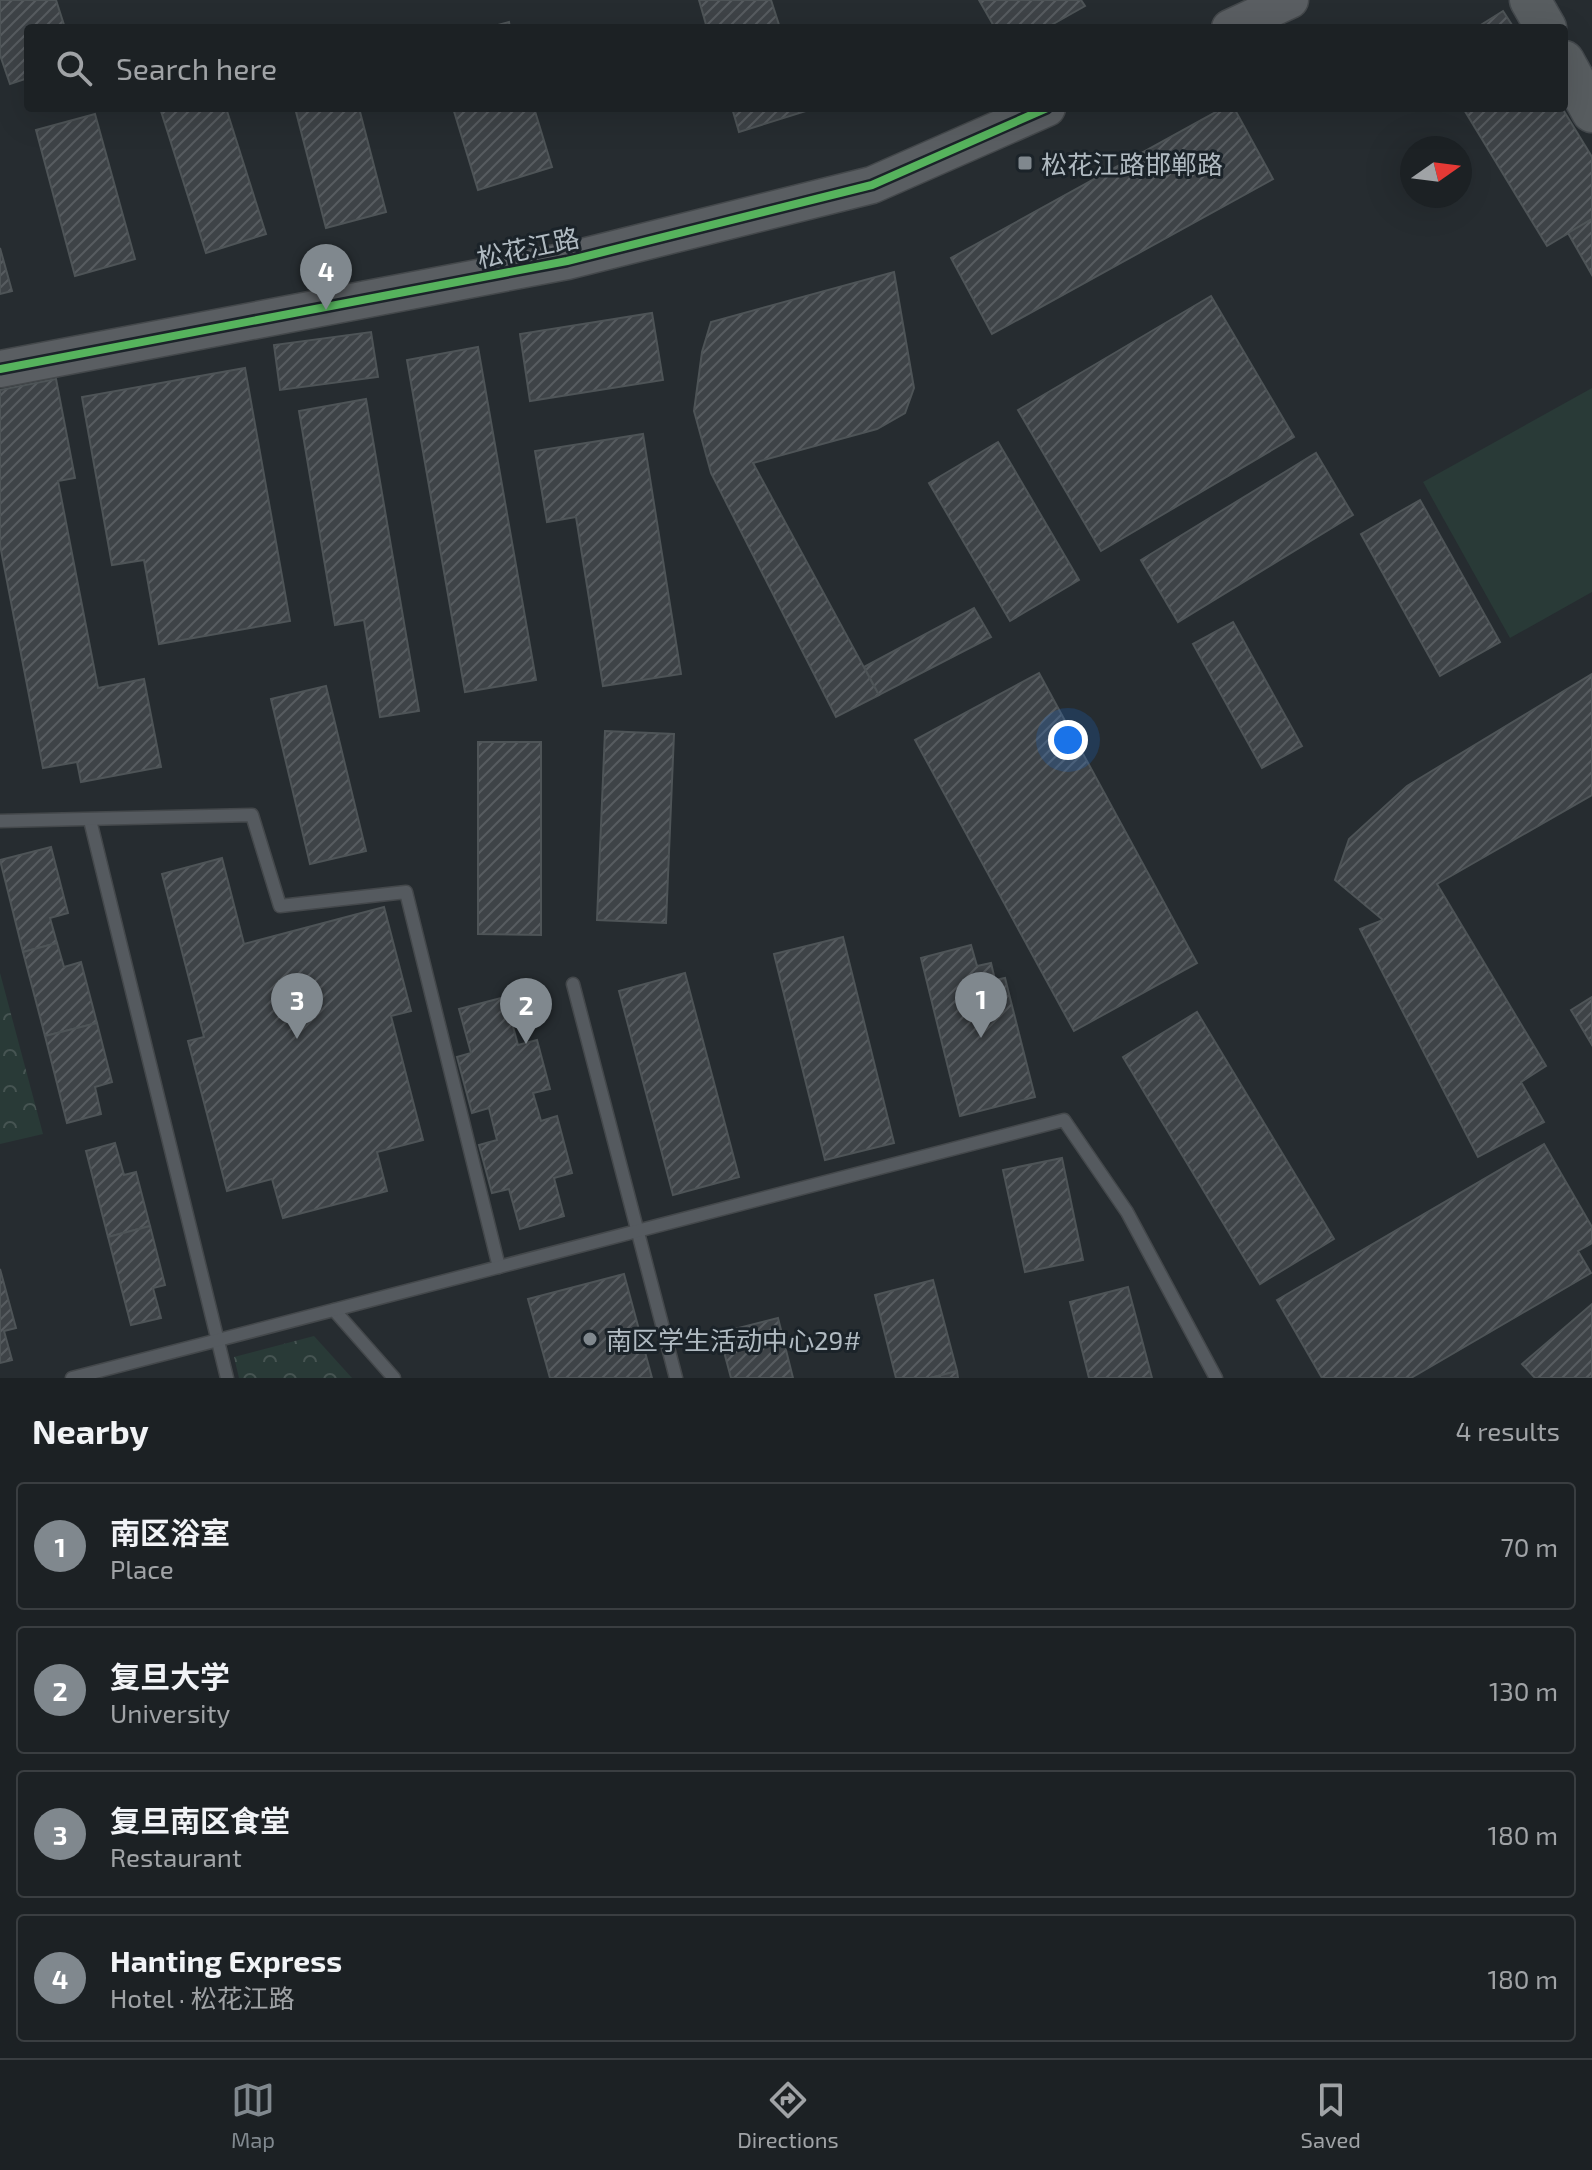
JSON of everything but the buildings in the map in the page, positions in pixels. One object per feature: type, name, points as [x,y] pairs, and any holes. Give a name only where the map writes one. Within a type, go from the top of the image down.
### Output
[{"type":"main road","points":[[1530,0],[1544,24]]},
{"type":"main road","points":[[1568,68],[1592,112]]},
{"type":"street","points":[[1239,24],[1290,0]]},
{"type":"street","name":"松花江路","points":[[0,369],[582,257],[872,185],[1038,112]]},
{"type":"lane","points":[[0,821],[252,815],[280,906],[406,892],[499,1267]]},
{"type":"lane","points":[[90,820],[227,1378]]},
{"type":"lane","points":[[573,984],[676,1378]]},
{"type":"lane","points":[[72,1378],[1064,1120],[1127,1212],[1216,1378]]},
{"type":"lane","points":[[334,1310],[394,1378]]},
{"type":"green space","points":[[1592,388],[1592,592],[1510,638],[1423,482]]},
{"type":"green space","points":[[0,973],[43,1134],[0,1144]]},
{"type":"green space","points":[[314,1336],[352,1378],[239,1378],[234,1357]]},
{"type":"cycle path","points":[[0,369],[567,261],[872,185],[1038,112]]},
{"type":"place","name":"松花江路邯郸路","points":[[1025,163]]},
{"type":"place","name":"Hanting Express","points":[[326,310]]},
{"type":"place","name":"南区浴室","points":[[981,1038]]},
{"type":"place","name":"复旦南区食堂","points":[[297,1039]]},
{"type":"place","name":"复旦大学","points":[[526,1044]]},
{"type":"place","name":"南区学生活动中心29#","points":[[590,1339]]}]
